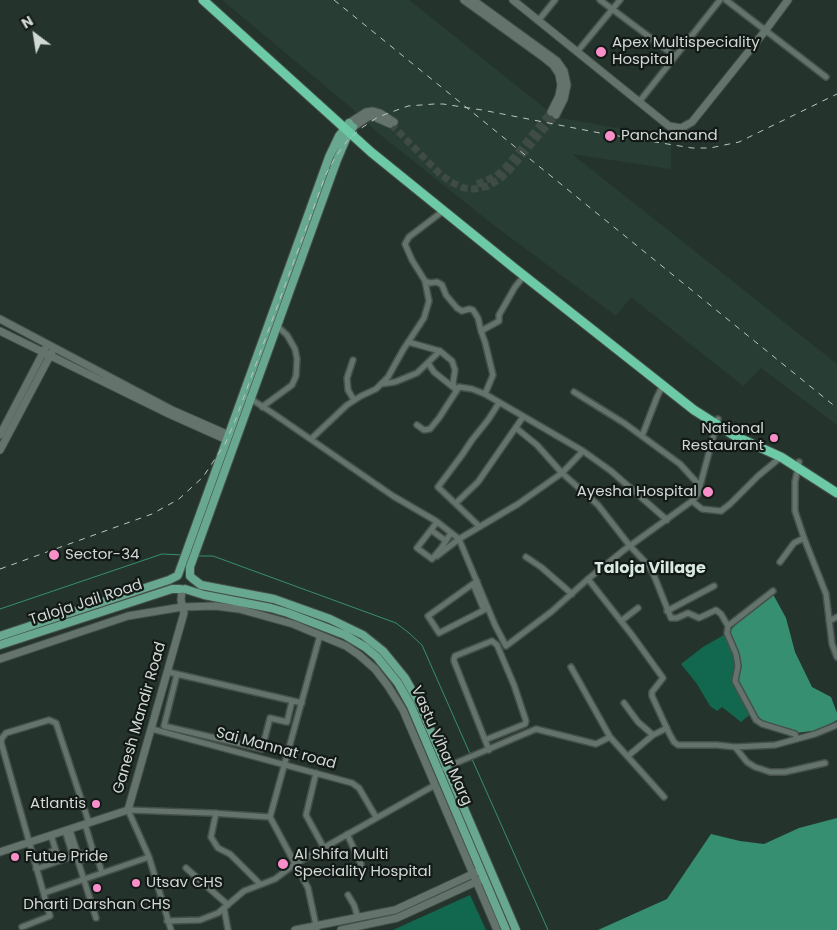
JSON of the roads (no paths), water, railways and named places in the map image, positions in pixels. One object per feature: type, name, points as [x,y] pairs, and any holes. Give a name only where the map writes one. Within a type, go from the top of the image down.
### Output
[{"type":"highway","points":[[204,0],[443,211],[663,385],[717,422],[798,465],[837,493]]},
{"type":"highway","points":[[212,0],[349,128],[717,422],[837,486]]},
{"type":"main road","points":[[349,128],[190,567],[190,586],[182,589],[176,582],[242,396],[333,145],[349,128]]},
{"type":"main road","points":[[178,576],[184,573],[201,585],[274,600],[349,627],[370,640],[389,658],[412,690],[450,766],[492,875],[516,930]]},
{"type":"main road","name":"Taloja Jail Road","points":[[0,636],[178,576]]},
{"type":"main road","name":"Taloja Jail Road","points":[[0,645],[172,589],[182,589]]},
{"type":"main road","name":"Vastu Vihar Marg","points":[[182,589],[280,610],[333,630],[365,647],[382,663],[405,694],[439,771],[480,880],[506,930]]},
{"type":"street","points":[[464,0],[553,65],[559,74],[561,85],[553,113],[564,99],[567,85],[564,71],[558,61],[473,0]]},
{"type":"street","points":[[512,0],[669,126],[681,128],[692,122],[788,0]]},
{"type":"street","points":[[538,20],[555,0]]},
{"type":"street","points":[[600,0],[675,56]]},
{"type":"street","points":[[577,52],[620,0]]},
{"type":"street","points":[[639,102],[720,0]]},
{"type":"street","points":[[726,0],[826,77]]},
{"type":"street","points":[[349,128],[366,112],[373,111],[380,113],[392,123]]},
{"type":"street","points":[[311,439],[354,400],[388,377],[424,318],[429,301],[426,281],[412,260],[405,244],[409,237],[443,211]]},
{"type":"street","points":[[481,331],[499,320],[499,315],[515,287],[524,276]]},
{"type":"street","points":[[426,281],[430,283],[437,282],[442,285],[446,295],[456,308],[462,311],[473,310],[478,318],[493,375],[485,394]]},
{"type":"street","points":[[0,319],[172,410],[228,437]]},
{"type":"street","points":[[262,407],[292,385],[296,376],[297,359],[295,349],[287,335],[277,326]]},
{"type":"street","points":[[0,331],[169,414],[228,437]]},
{"type":"street","points":[[408,342],[440,351],[452,361],[455,370],[453,383],[456,390]]},
{"type":"street","points":[[0,435],[43,352],[51,346]]},
{"type":"street","points":[[0,450],[50,356],[51,346]]},
{"type":"street","points":[[380,384],[395,382],[416,373],[440,351]]},
{"type":"street","points":[[354,360],[347,378],[348,390],[354,400]]},
{"type":"street","points":[[428,363],[434,372],[456,390]]},
{"type":"street","points":[[642,436],[656,397],[663,385]]},
{"type":"street","points":[[417,425],[424,430],[430,429],[456,390],[462,386],[485,394],[583,451],[611,471],[667,520]]},
{"type":"street","points":[[574,392],[624,423],[680,464],[700,486]]},
{"type":"street","points":[[242,396],[251,399],[393,496],[437,522],[459,539],[486,609],[506,646],[551,612],[588,579],[630,546],[692,501],[698,494],[717,422]]},
{"type":"street","points":[[479,526],[438,487],[499,403]]},
{"type":"street","points":[[456,503],[478,482],[492,459],[523,417]]},
{"type":"street","points":[[516,428],[537,445],[562,473],[598,505],[630,546],[648,564],[671,618],[677,618],[688,613],[699,618],[716,610],[720,614],[728,626],[727,633],[736,654],[738,666],[735,681],[751,714],[762,724],[795,734],[797,739]]},
{"type":"street","points":[[437,556],[459,539],[518,504],[562,473],[583,451]]},
{"type":"street","points":[[692,501],[702,509],[721,511],[781,457]]},
{"type":"street","points":[[798,465],[794,499],[796,511],[804,538],[826,594],[832,644],[837,658]]},
{"type":"street","points":[[437,522],[417,548],[432,559],[451,533]]},
{"type":"street","points":[[431,530],[446,541]]},
{"type":"street","points":[[780,562],[794,543],[804,538]]},
{"type":"street","points":[[526,558],[541,567],[572,594]]},
{"type":"street","points":[[588,579],[663,678],[652,692],[652,696],[674,742],[678,745],[735,747],[775,745],[837,725]]},
{"type":"street","points":[[475,583],[428,616],[439,633],[486,609]]},
{"type":"street","points":[[667,611],[714,586]]},
{"type":"street","name":"Ganesh Mandir Road","points":[[0,852],[128,810],[184,613],[180,596],[182,589]]},
{"type":"street","points":[[728,626],[773,591]]},
{"type":"street","points":[[0,658],[128,616],[182,607],[215,606],[239,609],[293,624],[320,635],[353,650],[381,676],[403,710],[435,785],[477,872]]},
{"type":"street","points":[[621,621],[638,608]]},
{"type":"street","points":[[829,621],[837,617]]},
{"type":"street","points":[[316,928],[310,896],[270,817],[320,635]]},
{"type":"street","points":[[485,740],[525,724],[526,721],[497,645],[492,641],[455,656],[454,659],[485,740],[489,750]]},
{"type":"street","points":[[571,667],[610,737],[664,797]]},
{"type":"street","points":[[168,672],[302,703]]},
{"type":"street","points":[[177,674],[164,726],[262,750],[270,718],[287,722],[292,700]]},
{"type":"street","points":[[624,703],[638,722],[653,735]]},
{"type":"street","points":[[22,927],[50,916],[1,742],[2,738],[9,732],[49,720],[56,723],[87,824],[93,850],[78,855],[67,830]]},
{"type":"street","points":[[628,756],[653,735],[667,728]]},
{"type":"street","name":"Sai Mannat road","points":[[152,729],[357,785],[376,817]]},
{"type":"street","points":[[439,771],[536,729],[596,744],[610,737]]},
{"type":"street","points":[[735,747],[747,762],[770,772],[786,772],[825,763]]},
{"type":"street","points":[[316,773],[306,816],[324,848]]},
{"type":"street","points":[[168,920],[200,920],[218,913],[244,891],[282,874],[295,864],[435,785]]},
{"type":"street","points":[[171,930],[148,857],[128,810],[270,817]]},
{"type":"street","points":[[216,813],[211,837],[218,848],[230,854],[260,884]]},
{"type":"street","points":[[49,836],[59,861],[73,856],[67,830]]},
{"type":"street","points":[[347,834],[360,864],[361,871]]},
{"type":"street","points":[[36,869],[56,862],[49,836]]},
{"type":"street","points":[[96,918],[78,861],[96,856],[102,873]]},
{"type":"street","points":[[44,892],[148,857]]},
{"type":"street","points":[[295,930],[316,928],[400,908],[489,867]]},
{"type":"street","points":[[186,868],[226,906],[228,930]]},
{"type":"street","points":[[341,930],[398,918],[492,875]]},
{"type":"street","points":[[480,880],[497,930]]},
{"type":"street","points":[[348,895],[354,905],[358,918]]},
{"type":"waterway","points":[[0,609],[162,554],[183,555]]},
{"type":"waterway","points":[[197,556],[213,556],[396,623],[422,645],[471,756]]},
{"type":"waterway","points":[[472,759],[548,930]]},
{"type":"tunnel","points":[[477,184],[496,176],[505,168],[551,112]]},
{"type":"tunnel","points":[[391,124],[439,173],[451,182],[464,188],[475,189],[488,186],[509,171],[556,115]]},
{"type":"railway","points":[[334,0],[837,408]]},
{"type":"railway","points":[[0,569],[152,514],[179,499],[203,477],[225,444],[235,421],[326,174],[347,141],[360,129],[378,117],[408,106],[443,104],[600,133],[692,148],[710,148],[739,142],[837,94]]},
{"type":"place","name":"Apex Multispeciality Hospital","points":[[601,52]]},
{"type":"place","name":"Panchanand","points":[[610,136]]},
{"type":"place","name":"National Restaurant","points":[[774,438]]},
{"type":"place","name":"Ayesha Hospital","points":[[708,492]]},
{"type":"place","name":"Sector-34","points":[[54,555]]},
{"type":"place","name":"Atlantis","points":[[96,804]]},
{"type":"place","name":"Futue Pride","points":[[15,857]]},
{"type":"place","name":"Al Shifa Multi Speciality Hospital","points":[[283,864]]},
{"type":"place","name":"Utsav CHS","points":[[136,883]]},
{"type":"place","name":"Dharti Darshan CHS","points":[[97,888]]},
{"type":"district","name":"Taloja Village","points":[[650,569]]}]
